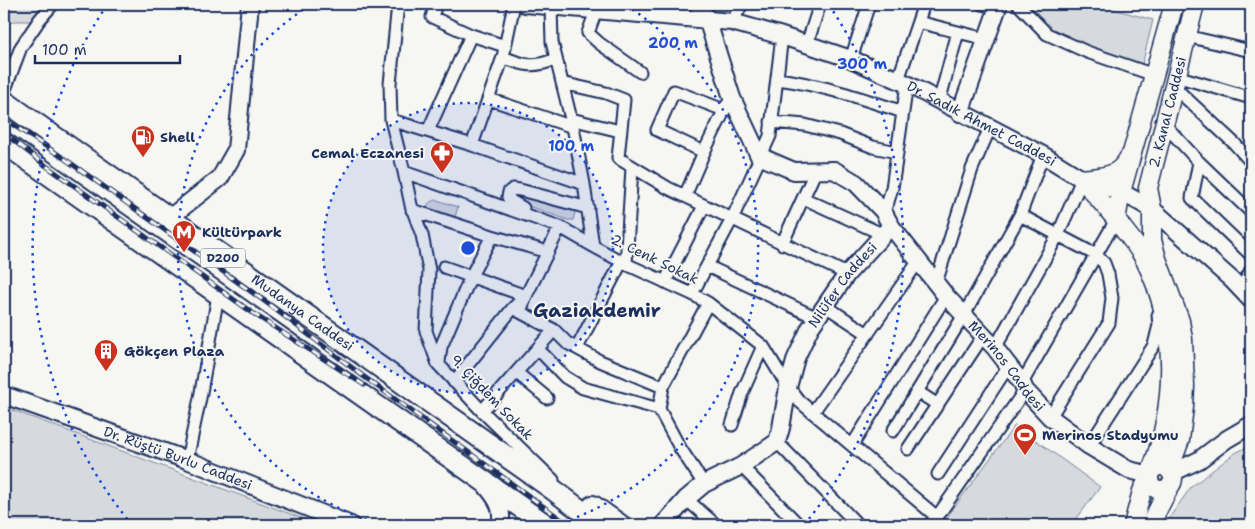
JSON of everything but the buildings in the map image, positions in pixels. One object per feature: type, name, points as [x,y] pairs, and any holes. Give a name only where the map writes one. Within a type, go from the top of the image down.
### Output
[{"type":"highway","name":"Mudanya Caddesi","points":[[4,101],[168,219],[444,412],[600,525]]},
{"type":"highway","name":"D200","points":[[4,143],[546,525]]},
{"type":"highway","points":[[444,412],[494,442],[620,525]]},
{"type":"highway","points":[[480,480],[534,525]]},
{"type":"main road","points":[[168,219],[220,178],[236,150],[250,4]]},
{"type":"main road","name":"Dr. Sadık Ahmet Caddesi","points":[[525,4],[596,11],[653,10],[732,22],[808,44],[851,59],[902,82],[1043,155],[1082,179],[1121,192],[1152,215],[1246,294]]},
{"type":"main road","points":[[698,4],[707,19],[727,81],[728,104],[759,156],[794,170],[834,170],[856,183],[885,224]]},
{"type":"main road","name":"2. Kanal Caddesi","points":[[1116,220],[1121,192],[1174,4]]},
{"type":"main road","name":"2. Kanal Caddesi","points":[[1171,477],[1180,440],[1185,366],[1180,321],[1152,240],[1152,215],[1148,188],[1195,4]]},
{"type":"main road","points":[[960,113],[986,39],[993,5]]},
{"type":"main road","points":[[1082,179],[1114,174],[1121,169],[1134,148]]},
{"type":"main road","points":[[1082,179],[1116,220],[1144,259],[1162,302],[1162,344],[1167,417],[1158,454],[1142,491],[1133,525]]},
{"type":"main road","points":[[1116,220],[1131,233],[1140,232],[1148,228],[1152,215]]},
{"type":"main road","name":"Merinos Caddesi","points":[[885,224],[946,296],[995,348],[1024,387],[1050,417],[1089,446],[1129,470],[1150,475]]},
{"type":"main road","name":"Nilüfer Caddesi","points":[[777,442],[796,358],[820,312],[885,224]]},
{"type":"main road","name":"Dr. Rüştü Burlu Caddesi","points":[[4,395],[187,460],[350,525]]},
{"type":"main road","points":[[1150,475],[1152,485],[1158,489],[1165,489],[1171,477],[1199,460],[1227,439],[1251,426]]},
{"type":"main road","points":[[1150,525],[1171,477],[1207,464],[1230,448],[1251,437]]},
{"type":"main road","points":[[664,525],[686,499],[704,484],[741,466],[777,442]]},
{"type":"main road","points":[[480,480],[499,502],[502,517],[500,525]]},
{"type":"street","points":[[4,92],[21,47],[40,19],[54,4]]},
{"type":"street","name":"9. Çiğdem Sokak","points":[[398,4],[390,84],[391,120],[412,210],[422,235],[429,270],[426,331],[438,364],[482,411],[553,480]]},
{"type":"street","points":[[436,4],[432,17],[504,52],[518,64],[540,65],[556,59]]},
{"type":"street","points":[[472,145],[504,52],[514,4]]},
{"type":"street","points":[[732,22],[742,4]]},
{"type":"street","points":[[808,44],[820,4]]},
{"type":"street","points":[[851,59],[869,4]]},
{"type":"street","points":[[803,198],[885,224],[903,112],[902,82],[924,4]]},
{"type":"street","points":[[1018,4],[1047,34],[1087,52],[1154,75]]},
{"type":"street","name":"2. Cenk Sokak","points":[[551,7],[552,42],[572,123],[584,184],[593,246],[708,303],[763,346],[788,387],[799,401],[852,444],[933,521]]},
{"type":"street","points":[[596,11],[588,33],[640,72]]},
{"type":"street","points":[[918,22],[986,39]]},
{"type":"street","points":[[940,102],[958,32]]},
{"type":"street","points":[[428,132],[471,35]]},
{"type":"street","points":[[692,294],[732,219],[759,156],[770,136],[782,36]]},
{"type":"street","points":[[1186,36],[1251,52]]},
{"type":"street","points":[[778,79],[827,87],[903,112]]},
{"type":"street","points":[[1175,82],[1251,98]]},
{"type":"street","points":[[1175,82],[1251,162]]},
{"type":"street","points":[[562,83],[606,93],[624,100],[618,158],[632,168],[704,206],[847,274]]},
{"type":"street","points":[[685,196],[728,104],[674,90],[657,130],[704,152]]},
{"type":"street","points":[[489,99],[572,123],[620,131]]},
{"type":"street","points":[[391,120],[472,145],[584,184]]},
{"type":"street","points":[[771,122],[805,124],[840,134],[873,147],[897,152]]},
{"type":"street","points":[[1164,124],[1199,162],[1251,212]]},
{"type":"street","points":[[936,283],[972,169],[990,128]]},
{"type":"street","points":[[1235,144],[1251,148]]},
{"type":"street","points":[[893,431],[964,315],[1020,215],[1043,155]]},
{"type":"street","points":[[1199,162],[1192,198],[1251,255]]},
{"type":"street","points":[[577,348],[624,263],[632,168]]},
{"type":"street","points":[[782,244],[816,170]]},
{"type":"street","points":[[404,172],[560,227],[593,246]]},
{"type":"street","points":[[995,348],[1058,235],[1082,179]]},
{"type":"street","points":[[588,208],[513,189],[509,192],[508,197],[518,206],[591,232]]},
{"type":"street","points":[[665,282],[704,206]]},
{"type":"street","points":[[412,210],[548,252]]},
{"type":"street","points":[[1020,215],[1096,255],[1104,263],[1112,298],[1110,323],[1050,417]]},
{"type":"street","points":[[933,521],[1024,387],[1116,220]]},
{"type":"street","points":[[560,227],[520,312],[554,330],[567,343],[600,361],[663,387]]},
{"type":"street","points":[[438,364],[441,347],[471,276],[492,236]]},
{"type":"street","points":[[813,412],[918,262]]},
{"type":"street","points":[[707,266],[820,312],[868,334]]},
{"type":"street","points":[[444,267],[526,296]]},
{"type":"street","points":[[1246,294],[1251,270]]},
{"type":"street","points":[[187,460],[218,295]]},
{"type":"street","points":[[454,382],[513,308],[526,296]]},
{"type":"street","points":[[852,444],[946,296]]},
{"type":"street","points":[[704,484],[680,448],[659,409],[663,387],[708,303]]},
{"type":"street","points":[[482,411],[554,330]]},
{"type":"street","points":[[908,449],[983,336]]},
{"type":"street","points":[[1089,446],[1162,344]]},
{"type":"street","points":[[732,425],[742,393],[763,346]]},
{"type":"street","points":[[538,349],[566,377],[583,388],[659,409]]},
{"type":"street","points":[[938,474],[1009,365]]},
{"type":"street","points":[[517,373],[547,398]]},
{"type":"street","points":[[918,392],[938,405]]},
{"type":"street","points":[[777,442],[858,525]]},
{"type":"street","points":[[741,466],[792,523]]},
{"type":"street","points":[[686,499],[716,525]]},
{"type":"street","points":[[315,511],[324,519],[327,525]]},
{"type":"shaded area","points":[[4,4],[48,4],[32,21],[14,21],[4,26]]},
{"type":"shaded area","points":[[1028,4],[1095,4],[1153,20],[1142,65],[1090,47],[1051,29]]},
{"type":"shaded area","points":[[517,192],[575,212],[573,220],[568,220],[517,202],[511,194]]},
{"type":"shaded area","points":[[437,200],[458,207],[453,223],[425,210],[429,203]]},
{"type":"shaded area","points":[[4,407],[320,525],[4,525]]},
{"type":"shaded area","name":"Merinos Stadyumu","points":[[1015,425],[1100,487],[1072,525],[941,525]]},
{"type":"shaded area","points":[[1251,445],[1251,525],[1164,525],[1191,487],[1235,453]]},
{"type":"railway","points":[[4,119],[65,159],[267,303],[363,376],[569,525]]},
{"type":"railway","points":[[4,133],[45,165],[257,316],[364,385]]},
{"type":"place","name":"Shell","points":[[143,158]]},
{"type":"place","name":"Cemal Eczanesi","points":[[442,174]]},
{"type":"place","name":"Kültürpark","points":[[184,253]]},
{"type":"place","name":"Gökçen Plaza","points":[[106,372]]},
{"type":"place","name":"Merinos Stadyumu","points":[[1025,456]]},
{"type":"district","name":"Gaziakdemir","points":[[597,310]]}]
